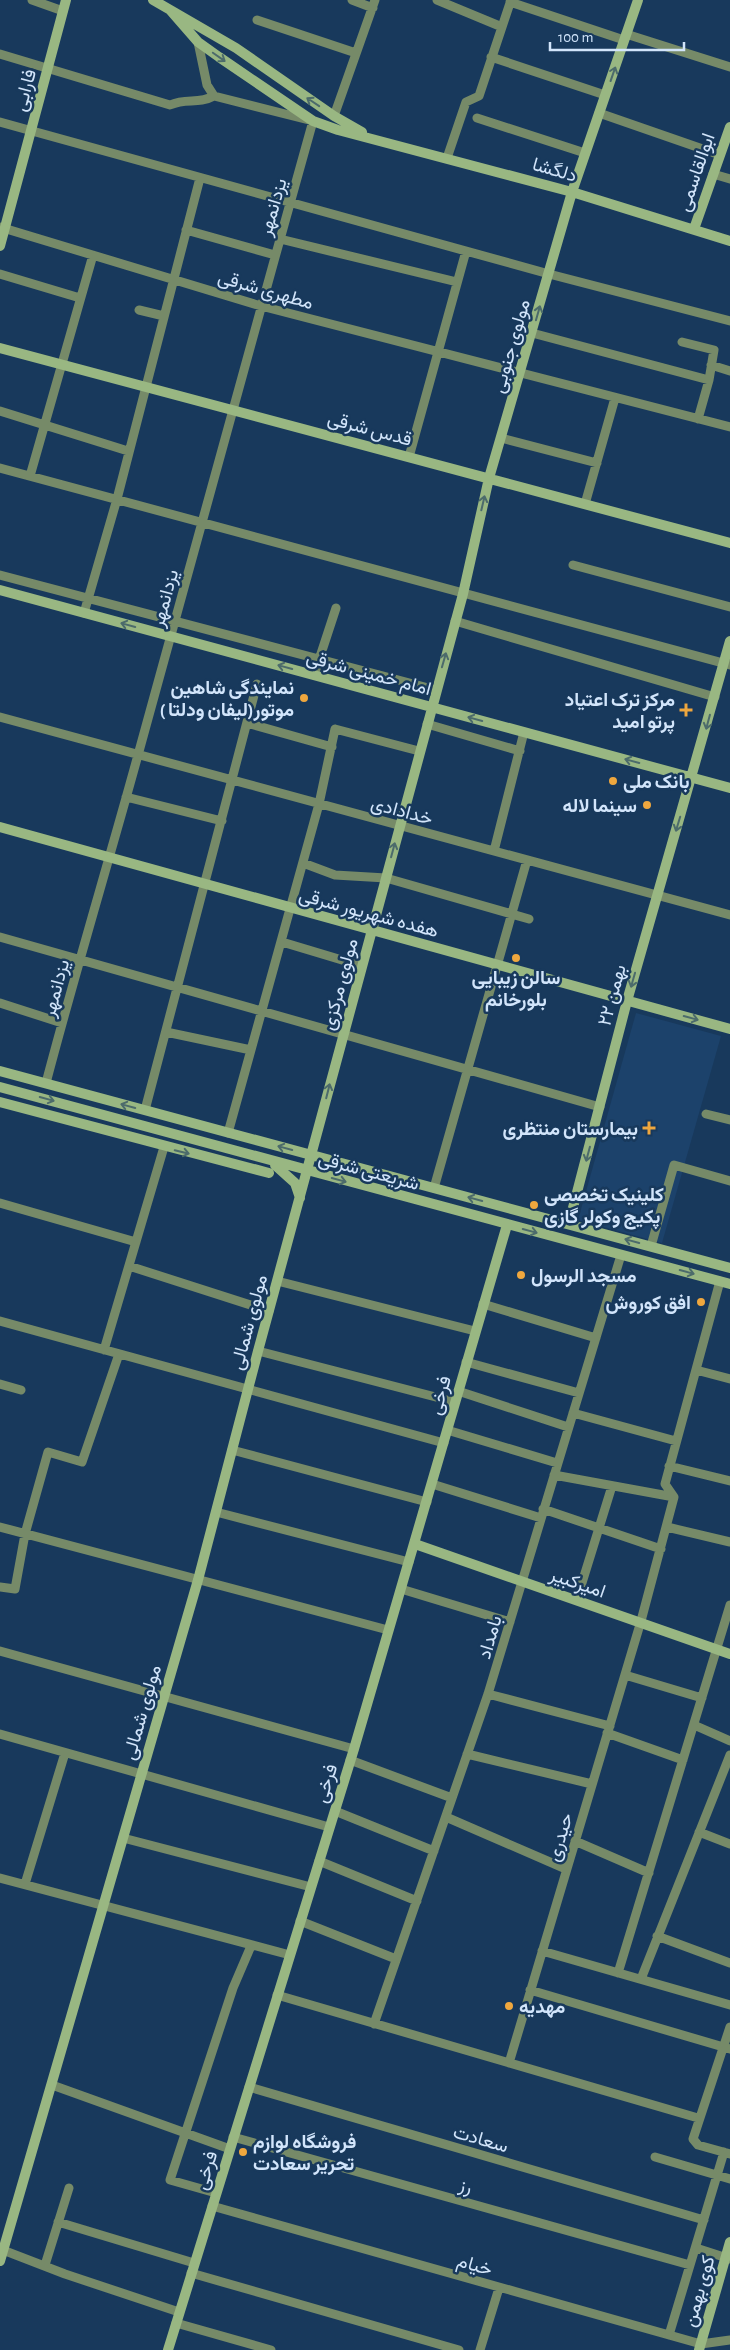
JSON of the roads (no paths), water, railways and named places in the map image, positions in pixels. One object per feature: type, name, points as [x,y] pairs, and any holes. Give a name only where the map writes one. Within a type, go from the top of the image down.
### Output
[{"type":"street","points":[[32,0],[63,11]]},
{"type":"street","name":"فارابی","points":[[0,246],[2,227],[31,130],[66,0]]},
{"type":"street","name":"دلگشا","points":[[153,0],[236,48],[334,116],[369,137]]},
{"type":"street","points":[[334,116],[374,4],[352,0]]},
{"type":"street","points":[[437,0],[502,27]]},
{"type":"street","name":"مولوی جنوبی","points":[[431,707],[463,594],[489,478],[572,192],[638,0]]},
{"type":"street","points":[[447,158],[466,102],[479,96],[510,1],[730,67]]},
{"type":"street","name":"دلگشا","points":[[171,11],[198,42],[313,121],[338,130],[572,192],[730,241]]},
{"type":"street","points":[[257,20],[356,53]]},
{"type":"street","points":[[198,42],[208,85],[214,96]]},
{"type":"street","points":[[0,54],[170,105],[181,100],[204,102],[214,96],[313,121]]},
{"type":"street","points":[[491,57],[605,95]]},
{"type":"street","points":[[599,113],[720,155]]},
{"type":"street","points":[[477,118],[585,153]]},
{"type":"street","name":"یزدانمهر","points":[[46,1083],[313,121]]},
{"type":"street","points":[[0,122],[466,252],[730,321]]},
{"type":"street","name":"ابوالقاسمی","points":[[694,229],[730,127]]},
{"type":"street","points":[[713,174],[730,179]]},
{"type":"street","points":[[84,613],[117,499],[200,178]]},
{"type":"street","name":"مطهری شرقی","points":[[2,227],[261,306],[730,427]]},
{"type":"street","points":[[186,230],[276,254]]},
{"type":"street","points":[[280,238],[457,282]]},
{"type":"street","points":[[409,457],[466,252]]},
{"type":"street","points":[[30,476],[92,255]]},
{"type":"street","points":[[0,274],[80,298]]},
{"type":"street","points":[[138,310],[164,316]]},
{"type":"street","points":[[532,333],[709,380]]},
{"type":"street","points":[[682,342],[714,350],[709,380],[698,419]]},
{"type":"street","name":"قدس شرقی","points":[[0,348],[730,543]]},
{"type":"street","points":[[711,365],[730,371]]},
{"type":"street","points":[[585,504],[614,398]]},
{"type":"street","points":[[0,411],[128,451]]},
{"type":"street","points":[[501,438],[596,463]]},
{"type":"street","points":[[0,468],[727,664]]},
{"type":"street","points":[[573,565],[730,607]]},
{"type":"street","points":[[0,575],[436,690]]},
{"type":"street","name":"امام خمینی شرقی","points":[[0,590],[730,788]]},
{"type":"street","points":[[314,675],[336,608]]},
{"type":"street","points":[[455,621],[715,697]]},
{"type":"street","name":"۲۲ بهمن","points":[[569,1223],[627,1001],[715,697],[727,664],[730,641]]},
{"type":"street","points":[[145,1110],[258,684]]},
{"type":"street","name":"مولوی مرکزی","points":[[308,1171],[431,707]]},
{"type":"street","name":"خدادادی","points":[[0,717],[730,915]]},
{"type":"street","points":[[247,723],[332,747]]},
{"type":"street","points":[[427,724],[520,751]]},
{"type":"street","points":[[228,1133],[291,909],[319,804],[336,729],[419,751]]},
{"type":"street","points":[[494,851],[524,732]]},
{"type":"street","points":[[126,797],[222,821]]},
{"type":"street","name":"هفده شهریور شرقی","points":[[0,827],[730,1029]]},
{"type":"street","points":[[434,1188],[510,913],[527,860]]},
{"type":"street","points":[[303,863],[335,875],[386,878],[529,918]]},
{"type":"street","points":[[0,937],[600,1107]]},
{"type":"street","points":[[282,942],[362,966]]},
{"type":"street","points":[[0,1003],[62,1023]]},
{"type":"street","points":[[166,1032],[251,1050]]},
{"type":"street","name":"شریعتی شرقی","points":[[0,1071],[730,1268]]},
{"type":"street","name":"شریعتی شرقی","points":[[0,1087],[725,1283]]},
{"type":"street","points":[[0,1102],[269,1174]]},
{"type":"street","points":[[706,1114],[730,1120]]},
{"type":"street","points":[[251,1156],[257,1146],[255,1140]]},
{"type":"street","points":[[205,1157],[209,1144]]},
{"type":"street","points":[[104,1350],[164,1147]]},
{"type":"street","points":[[268,1160],[291,1179],[300,1199]]},
{"type":"street","points":[[651,1246],[674,1165],[730,1180]]},
{"type":"street","name":"مولوی شمالی","points":[[0,2261],[198,1580],[258,1351],[308,1171]]},
{"type":"street","points":[[379,1190],[377,1181],[384,1175]]},
{"type":"street","points":[[0,1202],[136,1242]]},
{"type":"street","name":"فرخی","points":[[168,2350],[354,1750],[506,1225]]},
{"type":"street","name":"بامداد","points":[[374,2024],[488,1694],[621,1255]]},
{"type":"street","points":[[129,1266],[269,1311]]},
{"type":"street","points":[[277,1281],[475,1331]]},
{"type":"street","points":[[674,1497],[665,1484],[696,1370],[725,1283]]},
{"type":"street","points":[[483,1304],[596,1338]]},
{"type":"street","points":[[0,1321],[444,1443]]},
{"type":"street","points":[[258,1351],[455,1402]]},
{"type":"street","points":[[0,1587],[14,1589],[25,1534],[48,1452],[82,1462],[119,1354]]},
{"type":"street","points":[[466,1362],[579,1394]]},
{"type":"street","points":[[696,1370],[730,1379]]},
{"type":"street","points":[[0,1384],[21,1390]]},
{"type":"street","points":[[458,1391],[568,1427]]},
{"type":"street","points":[[572,1413],[676,1441]]},
{"type":"street","points":[[447,1430],[557,1463]]},
{"type":"street","points":[[232,1450],[427,1502]]},
{"type":"street","points":[[670,1466],[730,1481]]},
{"type":"street","points":[[554,1475],[674,1497]]},
{"type":"street","points":[[432,1484],[598,1528],[661,1549]]},
{"type":"street","points":[[577,1600],[612,1486]]},
{"type":"street","name":"حیدری","points":[[509,2063],[641,1622],[674,1497]]},
{"type":"street","points":[[216,1512],[409,1562]]},
{"type":"street","points":[[0,1527],[388,1630]]},
{"type":"street","points":[[667,1527],[730,1542]]},
{"type":"street","name":"امیرکبیر","points":[[415,1544],[730,1654]]},
{"type":"street","points":[[401,1589],[510,1622]]},
{"type":"street","points":[[618,1973],[730,1605]]},
{"type":"street","points":[[0,1651],[354,1750]]},
{"type":"street","points":[[625,1675],[702,1698]]},
{"type":"street","points":[[488,1694],[609,1730],[683,1760]]},
{"type":"street","points":[[694,1725],[730,1741]]},
{"type":"street","points":[[0,1734],[329,1827]]},
{"type":"street","points":[[25,1884],[65,1753]]},
{"type":"street","points":[[468,1754],[592,1784]]},
{"type":"street","points":[[641,1979],[699,1832],[727,1769],[730,1754]]},
{"type":"street","points":[[350,1760],[452,1798]]},
{"type":"street","points":[[334,1810],[434,1850]]},
{"type":"street","points":[[446,1817],[566,1869]]},
{"type":"street","points":[[699,1832],[730,1844]]},
{"type":"street","points":[[123,1838],[311,1886]]},
{"type":"street","points":[[575,1841],[649,1873]]},
{"type":"street","points":[[319,1861],[417,1901]]},
{"type":"street","points":[[0,1878],[290,1956]]},
{"type":"street","points":[[300,1921],[396,1959]]},
{"type":"street","points":[[657,1936],[730,1962]]},
{"type":"street","points":[[216,2192],[170,2180],[233,1988],[251,1946]]},
{"type":"street","points":[[542,1951],[730,2005]]},
{"type":"street","points":[[530,1990],[727,2048]]},
{"type":"street","points":[[277,1995],[698,2118]]},
{"type":"street","points":[[670,2335],[704,2220],[727,2153],[695,2143],[693,2134],[727,2048],[730,2027]]},
{"type":"street","points":[[52,2085],[230,2148]]},
{"type":"street","name":"سعادت","points":[[249,2087],[704,2220]]},
{"type":"street","name":"رز","points":[[233,2137],[690,2265]]},
{"type":"street","points":[[655,2157],[730,2179]]},
{"type":"street","points":[[46,2265],[69,2188]]},
{"type":"street","name":"خیام","points":[[212,2206],[670,2335],[700,2347],[730,2340]]},
{"type":"street","points":[[58,2222],[193,2268],[459,2350]]},
{"type":"street","name":"کوی بهمن","points":[[700,2347],[728,2259],[730,2242]]},
{"type":"street","points":[[696,2248],[728,2259]]},
{"type":"street","points":[[2,2249],[179,2312]]},
{"type":"street","points":[[480,2350],[499,2288]]},
{"type":"street","points":[[176,2323],[271,2350]]},
{"type":"place","name":"نمایندگی شاهین موتور(لیفان ودلتا )","points":[[304,698]]},
{"type":"place","name":"مرکز ترک اعتیاد پرتو امید","points":[[686,710]]},
{"type":"place","name":"بانک ملی","points":[[613,781]]},
{"type":"place","name":"سینما لاله","points":[[647,805]]},
{"type":"place","name":"سالن زیبایی بلورخانم","points":[[516,958]]},
{"type":"place","name":"بیمارستان منتظری","points":[[649,1128]]},
{"type":"place","name":"کلینیک تخصصی پکیج وکولر گازی","points":[[534,1205]]},
{"type":"place","name":"مسجد الرسول","points":[[521,1275]]},
{"type":"place","name":"افق کوروش","points":[[701,1302]]},
{"type":"place","name":"مهدیه","points":[[509,2006]]},
{"type":"place","name":"فروشگاه لوازم تحریر سعادت","points":[[243,2152]]}]
